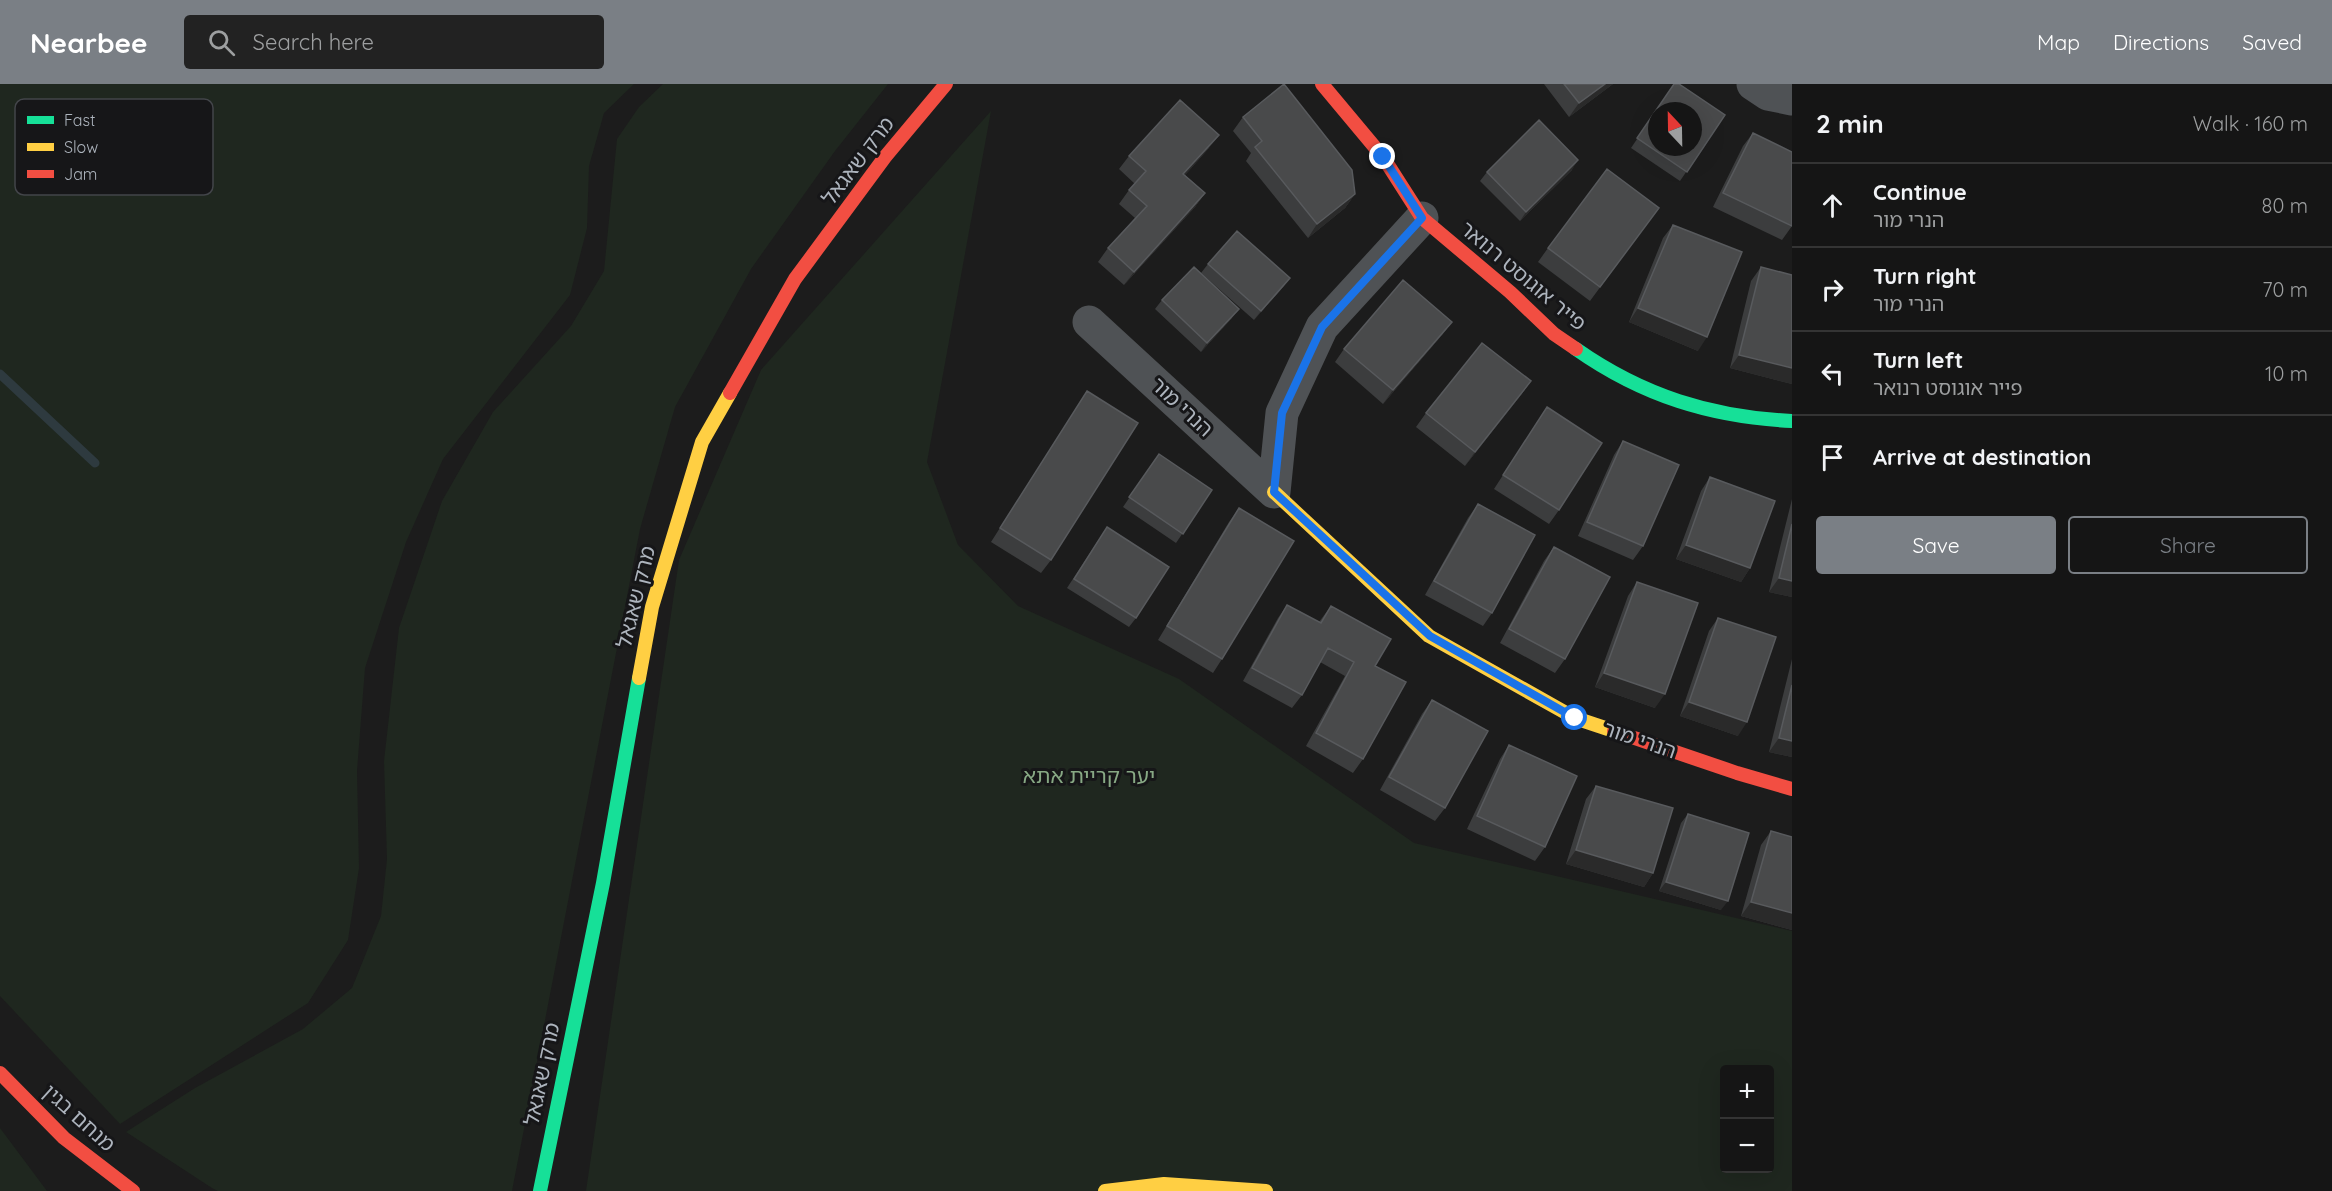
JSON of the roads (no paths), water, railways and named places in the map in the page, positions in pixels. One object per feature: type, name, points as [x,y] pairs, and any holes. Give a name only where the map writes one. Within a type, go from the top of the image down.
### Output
[{"type":"street","name":"מרק שאגאל","points":[[540,1191],[603,883],[652,607],[702,442],[795,279],[885,157],[946,84]]},
{"type":"street","name":"פייר אוגוסט רנואר","points":[[1322,84],[1383,157],[1422,218],[1510,292],[1554,334],[1583,354],[1641,387],[1697,408],[1753,419],[1792,421]]},
{"type":"street","points":[[1753,84],[1768,94],[1792,99]]},
{"type":"street","points":[[1274,492],[1282,413],[1322,327],[1422,218]]},
{"type":"street","name":"הנרי מור","points":[[1089,322],[1430,636],[1575,718],[1737,773],[1792,789]]},
{"type":"street","name":"מנחם בגין","points":[[0,1073],[64,1138],[133,1191]]},
{"type":"street","points":[[1105,1191],[1164,1185],[1266,1191]]},
{"type":"waterway","points":[[0,374],[95,463]]},
{"type":"park label","name":"יער קריית אתא","points":[[1089,776]]}]
